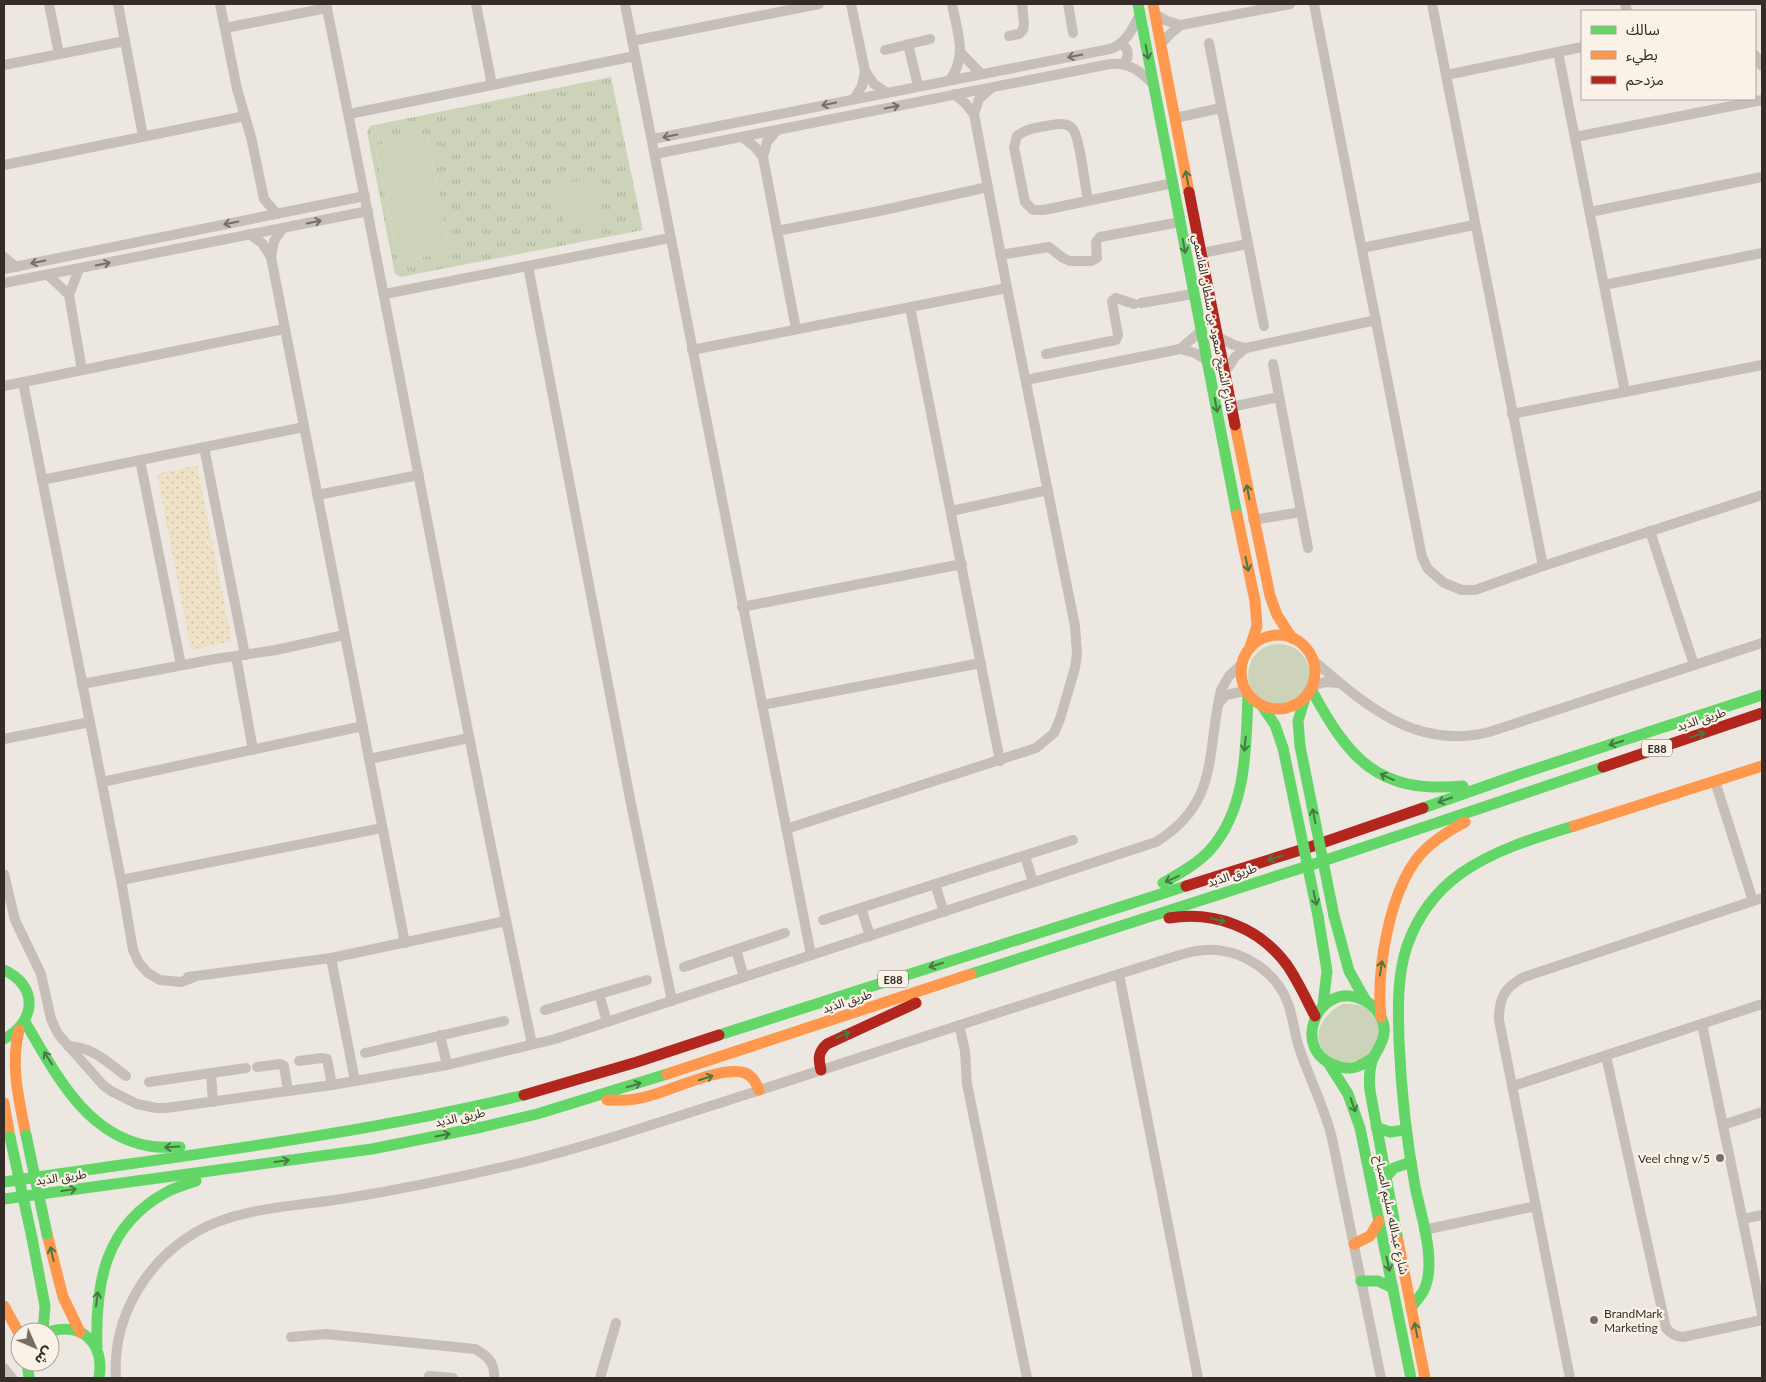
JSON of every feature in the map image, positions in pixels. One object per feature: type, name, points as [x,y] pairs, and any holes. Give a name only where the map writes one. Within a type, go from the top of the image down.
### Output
[{"type":"main road","name":"شارع الشيخ سعود بن سلطان القاسمي","points":[[1139,9],[1193,294],[1257,610],[1257,626],[1250,647]]},
{"type":"main road","name":"شارع الشيخ سعود بن سلطان القاسمي","points":[[1154,9],[1253,520],[1270,596],[1278,615],[1292,638]]},
{"type":"main road","points":[[1208,362],[1217,376],[1223,375],[1225,372]]},
{"type":"main road","points":[[963,956],[1035,925],[1163,883],[1181,875],[1198,864],[1212,850],[1224,834],[1232,816],[1243,763],[1247,693],[1241,678],[1241,665],[1245,653],[1259,640],[1281,635],[1292,638],[1307,649],[1315,668],[1309,691],[1298,716],[1297,726],[1300,746],[1334,916],[1347,969],[1366,1001]]},
{"type":"main road","points":[[1262,706],[1280,709],[1298,704],[1309,691]]},
{"type":"main road","points":[[1309,691],[1342,741],[1371,769],[1388,778],[1407,785],[1426,788],[1446,788],[1520,774]]},
{"type":"main road","points":[[1247,693],[1262,706],[1275,726],[1283,748],[1328,970],[1328,982],[1323,1005]]},
{"type":"main road","name":"طريق الذيد","points":[[4,1182],[403,1122],[530,1093],[637,1062],[963,956],[1310,847],[1520,774],[1762,695]]},
{"type":"main road","name":"طريق الذيد","points":[[4,1199],[372,1149],[427,1139],[509,1120],[591,1098],[1317,863],[1762,713]]},
{"type":"main road","points":[[1411,1308],[1424,1290],[1429,1277],[1429,1263],[1405,1130],[1400,1083],[1399,1031],[1401,973],[1404,954],[1411,934],[1421,915],[1436,895],[1468,867],[1504,849],[1762,766]]},
{"type":"main road","points":[[1381,1017],[1375,1008],[1366,1001],[1356,997],[1344,996],[1333,999],[1323,1005],[1315,1016],[1312,1026],[1313,1043],[1320,1057],[1337,1068],[1347,1069],[1365,1064],[1380,1049],[1384,1028],[1378,999],[1379,981],[1392,909],[1398,889],[1416,860],[1435,840],[1452,828],[1522,800],[1552,783]]},
{"type":"main road","points":[[968,975],[1035,961],[1156,922],[1176,917],[1197,916],[1218,919],[1238,925],[1257,935],[1273,948],[1287,964],[1315,1016]]},
{"type":"main road","points":[[5,969],[17,977],[25,987],[29,998],[29,1010],[14,1046],[13,1063],[26,1135],[61,1292],[69,1313],[80,1332]]},
{"type":"main road","points":[[821,1070],[818,1056],[820,1050],[827,1044],[925,998],[944,983]]},
{"type":"main road","points":[[22,1026],[80,1108],[94,1122],[111,1133],[129,1142],[168,1148],[224,1142],[255,1145]]},
{"type":"main road","points":[[4,1039],[22,1026]]},
{"type":"main road","name":"شارع عبدالله سليم الصباح","points":[[1373,1058],[1369,1083],[1370,1096],[1426,1378]]},
{"type":"main road","name":"شارع عبدالله سليم الصباح","points":[[1329,1064],[1346,1087],[1354,1107],[1411,1378]]},
{"type":"main road","points":[[591,1098],[622,1101],[647,1097],[720,1073],[740,1071],[750,1075],[756,1082],[759,1090]]},
{"type":"main road","points":[[4,1103],[45,1306],[44,1322]]},
{"type":"main road","points":[[1376,1126],[1387,1132],[1394,1133],[1405,1130]]},
{"type":"main road","points":[[1385,1178],[1394,1168],[1411,1162]]},
{"type":"main road","points":[[99,1378],[101,1366],[95,1323],[96,1298],[110,1251],[118,1237],[137,1212],[156,1197],[178,1186],[232,1174],[261,1164]]},
{"type":"main road","points":[[1354,1244],[1367,1239],[1379,1221]]},
{"type":"main road","points":[[1361,1280],[1381,1281],[1393,1288]]},
{"type":"main road","points":[[4,1306],[13,1322]]},
{"type":"main road","points":[[60,1328],[80,1332],[90,1338],[97,1347]]},
{"type":"street","points":[[49,4],[59,54]]},
{"type":"street","points":[[118,4],[143,136]]},
{"type":"street","points":[[220,4],[237,89],[251,137],[264,199],[262,209],[257,218]]},
{"type":"street","points":[[476,4],[492,85]]},
{"type":"street","points":[[624,4],[653,139],[670,238],[811,955]]},
{"type":"street","points":[[632,41],[819,4]]},
{"type":"street","points":[[851,4],[865,71],[874,84],[887,93]]},
{"type":"street","points":[[950,80],[958,67],[961,53],[952,4]]},
{"type":"street","points":[[1009,36],[1019,34],[1023,30],[1022,4]]},
{"type":"street","points":[[1068,4],[1073,33]]},
{"type":"street","points":[[1154,9],[1167,21],[1181,25],[1290,4]]},
{"type":"street","points":[[1314,4],[1422,557],[1433,575],[1456,588],[1470,590],[1483,588],[1543,566],[1762,494]]},
{"type":"street","points":[[1432,4],[1474,225],[1543,566]]},
{"type":"street","points":[[225,28],[326,6],[385,294],[469,738],[532,1044]]},
{"type":"street","points":[[653,139],[1110,49],[1121,44],[1130,32],[1139,9]]},
{"type":"street","points":[[1161,44],[1181,25]]},
{"type":"street","points":[[885,50],[930,39]]},
{"type":"street","points":[[4,64],[125,41]]},
{"type":"street","points":[[1209,43],[1264,326]]},
{"type":"street","points":[[908,44],[918,86]]},
{"type":"street","points":[[1121,44],[1127,49],[1128,54],[1128,58],[1122,64]]},
{"type":"street","points":[[1446,75],[1581,47]]},
{"type":"street","points":[[1558,52],[1625,392]]},
{"type":"street","points":[[961,53],[981,74]]},
{"type":"street","points":[[348,114],[635,56]]},
{"type":"street","points":[[655,154],[1110,64],[1122,64],[1136,69],[1154,84]]},
{"type":"street","points":[[854,99],[862,86],[865,71]]},
{"type":"street","points":[[974,114],[979,99],[991,88]]},
{"type":"street","points":[[786,829],[1036,748],[1054,733],[1075,668],[1077,654],[1075,626],[1000,254],[974,114],[954,94]]},
{"type":"street","points":[[1575,137],[1762,100]]},
{"type":"street","points":[[1175,118],[1221,108]]},
{"type":"street","points":[[4,165],[244,116]]},
{"type":"street","points":[[1088,201],[1077,138],[1072,128],[1068,125],[1056,124],[1026,130],[1017,136],[1014,147],[1025,202],[1028,207],[1038,211],[1088,201],[1173,183]]},
{"type":"street","points":[[777,130],[767,142],[763,157],[796,329]]},
{"type":"street","points":[[742,136],[763,157]]},
{"type":"street","points":[[1590,212],[1762,177]]},
{"type":"street","points":[[777,231],[988,187]]},
{"type":"street","points":[[4,269],[365,196]]},
{"type":"street","points":[[264,199],[277,214]]},
{"type":"street","points":[[4,283],[368,211]]},
{"type":"street","points":[[1000,254],[1050,247],[1066,260],[1094,261],[1097,258],[1096,242],[1100,237],[1180,222]]},
{"type":"street","points":[[1362,248],[1474,225]]},
{"type":"street","points":[[283,228],[274,241],[271,257],[405,943]]},
{"type":"street","points":[[249,234],[262,243],[271,257]]},
{"type":"street","points":[[385,294],[670,238]]},
{"type":"street","points":[[1202,253],[1248,244]]},
{"type":"street","points":[[1604,285],[1762,253]]},
{"type":"street","points":[[4,256],[16,267]]},
{"type":"street","points":[[528,266],[631,804],[672,1001]]},
{"type":"street","points":[[79,269],[69,295],[82,370]]},
{"type":"street","points":[[48,274],[69,295]]},
{"type":"street","points":[[692,350],[1007,288]]},
{"type":"street","points":[[1046,354],[1116,340],[1118,335],[1112,301],[1116,298],[1137,303],[1193,294]]},
{"type":"street","points":[[910,306],[1000,761]]},
{"type":"street","points":[[1225,372],[1234,357],[1246,348],[1376,320]]},
{"type":"street","points":[[4,386],[284,329]]},
{"type":"street","points":[[1180,349],[1201,331]]},
{"type":"street","points":[[1218,337],[1234,345],[1246,348]]},
{"type":"street","points":[[1026,380],[1180,349],[1195,353],[1208,362]]},
{"type":"street","points":[[1273,364],[1308,548]]},
{"type":"street","points":[[1512,414],[1762,365]]},
{"type":"street","points":[[23,382],[131,939],[139,963],[154,977],[181,982],[194,977],[331,958],[506,921]]},
{"type":"street","points":[[1232,407],[1280,397]]},
{"type":"street","points":[[42,480],[304,427]]},
{"type":"street","points":[[204,447],[241,655],[253,750]]},
{"type":"street","points":[[140,460],[181,665]]},
{"type":"street","points":[[317,495],[419,475]]},
{"type":"street","points":[[951,511],[1048,490]]},
{"type":"street","points":[[1253,520],[1301,512]]},
{"type":"street","points":[[1650,531],[1694,665]]},
{"type":"street","points":[[742,607],[962,564]]},
{"type":"street","points":[[82,684],[344,635]]},
{"type":"street","points":[[1313,660],[1339,683],[1387,717],[1408,728],[1431,735],[1468,736],[1489,732],[1762,643]]},
{"type":"street","points":[[762,705],[981,662]]},
{"type":"street","points":[[4,874],[18,927],[44,981],[54,1027],[68,1046],[104,1085],[128,1100],[146,1106],[161,1108],[332,1085],[447,1065],[555,1039],[1156,842],[1179,825],[1189,814],[1204,788],[1221,690],[1234,670],[1241,665]]},
{"type":"street","points":[[1309,691],[1325,682],[1339,683]]},
{"type":"street","points":[[1218,707],[1226,695],[1247,693]]},
{"type":"street","points":[[4,739],[90,722]]},
{"type":"street","points":[[102,782],[362,726]]},
{"type":"street","points":[[369,759],[469,738]]},
{"type":"street","points":[[1570,1378],[1499,1020],[1499,1007],[1504,994],[1512,984],[1524,977],[1758,899],[1715,781]]},
{"type":"street","points":[[121,880],[382,828]]},
{"type":"street","points":[[823,920],[1074,840]]},
{"type":"street","points":[[1025,856],[1033,882]]},
{"type":"street","points":[[935,884],[944,912]]},
{"type":"street","points":[[861,908],[870,936]]},
{"type":"street","points":[[684,967],[786,933]]},
{"type":"street","points":[[736,950],[744,977]]},
{"type":"street","points":[[116,1378],[115,1364],[118,1342],[124,1320],[133,1299],[145,1279],[159,1261],[176,1246],[210,1224],[244,1213],[313,1204],[424,1184],[519,1163],[613,1137],[1119,974],[1200,950],[1217,950],[1234,954],[1250,961],[1272,977],[1287,1001],[1299,1050],[1328,1120],[1381,1378]]},
{"type":"street","points":[[331,958],[354,1081]]},
{"type":"street","points":[[1119,974],[1198,1378]]},
{"type":"street","points":[[545,1010],[647,980]]},
{"type":"street","points":[[599,994],[607,1022]]},
{"type":"street","points":[[1513,1086],[1762,1004]]},
{"type":"street","points":[[365,1053],[504,1021]]},
{"type":"street","points":[[1702,1024],[1762,1314]]},
{"type":"street","points":[[959,1025],[965,1051],[967,1084],[1027,1378]]},
{"type":"street","points":[[440,1036],[447,1065]]},
{"type":"street","points":[[68,1046],[82,1047],[90,1050],[126,1076]]},
{"type":"street","points":[[1606,1056],[1666,1328],[1670,1333],[1683,1337],[1762,1320]]},
{"type":"street","points":[[299,1061],[327,1059],[332,1085]]},
{"type":"street","points":[[257,1067],[284,1066],[288,1091]]},
{"type":"street","points":[[149,1082],[246,1068]]},
{"type":"street","points":[[210,1073],[213,1102]]},
{"type":"street","points":[[1723,1125],[1762,1112]]},
{"type":"street","points":[[1424,1230],[1536,1206]]},
{"type":"street","points":[[1743,1219],[1762,1215]]},
{"type":"street","points":[[600,1378],[616,1323]]},
{"type":"street","points":[[291,1337],[326,1334],[475,1349],[491,1360],[494,1378]]},
{"type":"street","points":[[4,1368],[12,1378]]},
{"type":"street","points":[[429,1378],[429,1376],[453,1378]]},
{"type":"green space","points":[[611,77],[643,230],[400,277],[395,274],[367,132],[370,126]],"holes":[[[427,134],[450,252],[398,262],[375,145]],[[593,178],[602,219],[565,227],[556,186]]]},
{"type":"green space","points":[[427,134],[450,252],[398,262],[375,144]]},
{"type":"green space","points":[[627,170],[636,212],[565,228],[556,186]]},
{"type":"green space","points":[[1279,644],[1291,647],[1301,653],[1307,663],[1310,675],[1307,687],[1301,697],[1291,703],[1279,706],[1267,703],[1257,697],[1251,687],[1248,675],[1251,663],[1257,653],[1267,647]]},
{"type":"green space","points":[[1343,1004],[1362,1006],[1367,1009],[1371,1012],[1381,1029],[1371,1057],[1342,1064],[1325,1053],[1320,1046],[1319,1031],[1321,1024],[1330,1012]]},
{"type":"sand","points":[[197,465],[232,641],[191,650],[157,474]]},
{"type":"traffic: fast","points":[[1138,4],[1237,515]]},
{"type":"traffic: fast","points":[[1311,689],[1339,735],[1353,753],[1369,767],[1387,777],[1408,784],[1433,787],[1463,786]]},
{"type":"traffic: fast","points":[[1163,883],[1200,860],[1222,834],[1231,816],[1238,797],[1245,756],[1248,695]]},
{"type":"traffic: fast","points":[[1423,808],[1520,774],[1762,695]]},
{"type":"traffic: fast","points":[[1300,746],[1298,721],[1305,698]]},
{"type":"traffic: fast","points":[[1262,706],[1275,725],[1283,748]]},
{"type":"traffic: fast","points":[[1300,746],[1334,916]]},
{"type":"traffic: fast","points":[[1283,748],[1318,916]]},
{"type":"traffic: fast","points":[[971,974],[1317,863],[1603,767]]},
{"type":"traffic: fast","points":[[1411,1308],[1424,1290],[1428,1279],[1429,1266],[1427,1239],[1409,1149],[1401,1077],[1399,993],[1401,969],[1407,946],[1416,925],[1428,906],[1460,874],[1500,851],[1574,826]]},
{"type":"traffic: fast","points":[[719,1035],[1186,886]]},
{"type":"traffic: fast","points":[[1318,916],[1327,971],[1323,1005]]},
{"type":"traffic: fast","points":[[1334,916],[1349,971],[1366,1001]]},
{"type":"traffic: fast","points":[[4,970],[23,985],[28,994],[29,1004],[27,1014],[22,1023],[15,1032],[4,1039]]},
{"type":"traffic: fast","points":[[1373,1058],[1358,1066],[1348,1068],[1336,1066],[1321,1057],[1314,1046],[1312,1033],[1315,1020],[1321,1008],[1331,1000],[1344,996],[1359,998],[1375,1009],[1383,1021],[1384,1036],[1372,1061],[1370,1087],[1398,1241]]},
{"type":"traffic: fast","points":[[25,1022],[48,1061],[74,1099],[107,1129],[127,1140],[153,1147],[180,1147]]},
{"type":"traffic: fast","points":[[1329,1064],[1348,1094],[1360,1128],[1411,1378]]},
{"type":"traffic: fast","points":[[4,1199],[372,1149],[537,1114],[667,1074]]},
{"type":"traffic: fast","points":[[4,1182],[330,1134],[524,1095]]},
{"type":"traffic: fast","points":[[1376,1127],[1390,1132],[1405,1130]]},
{"type":"traffic: fast","points":[[26,1135],[47,1234]]},
{"type":"traffic: fast","points":[[10,1137],[32,1238]]},
{"type":"traffic: fast","points":[[1385,1178],[1394,1168],[1411,1162]]},
{"type":"traffic: fast","points":[[97,1347],[98,1300],[108,1258],[117,1239],[130,1221],[146,1206],[170,1190],[196,1181]]},
{"type":"traffic: fast","points":[[32,1238],[45,1306],[44,1322]]},
{"type":"traffic: fast","points":[[1361,1281],[1378,1281],[1393,1288]]},
{"type":"traffic: fast","points":[[60,1329],[81,1332],[94,1345],[100,1366],[99,1378]]},
{"type":"traffic: fast","points":[[28,1372],[29,1378]]},
{"type":"traffic: slow","points":[[1153,4],[1189,192]]},
{"type":"traffic: slow","points":[[1235,425],[1270,596],[1277,615],[1292,638]]},
{"type":"traffic: slow","points":[[1237,515],[1255,601],[1257,626],[1250,647]]},
{"type":"traffic: slow","points":[[1278,635],[1299,641],[1309,651],[1315,672],[1309,693],[1299,703],[1278,709],[1257,703],[1247,693],[1241,672],[1247,651],[1257,641],[1278,635]]},
{"type":"traffic: slow","points":[[1574,826],[1762,766]]},
{"type":"traffic: slow","points":[[1381,1017],[1380,998],[1383,956],[1392,911],[1400,890],[1419,856],[1440,837],[1465,822]]},
{"type":"traffic: slow","points":[[667,1074],[971,974]]},
{"type":"traffic: slow","points":[[19,1030],[16,1043],[15,1070],[26,1135]]},
{"type":"traffic: slow","points":[[607,1100],[628,1100],[644,1097],[711,1075],[736,1071],[750,1076],[759,1090]]},
{"type":"traffic: slow","points":[[4,1103],[10,1137]]},
{"type":"traffic: slow","points":[[1354,1244],[1370,1236],[1379,1221]]},
{"type":"traffic: slow","points":[[47,1234],[63,1297],[80,1332]]},
{"type":"traffic: slow","points":[[1398,1241],[1425,1378]]},
{"type":"traffic: slow","points":[[4,1306],[13,1322]]},
{"type":"traffic: jam","points":[[1189,192],[1235,425]]},
{"type":"traffic: jam","points":[[1603,767],[1762,713]]},
{"type":"traffic: jam","points":[[1186,886],[1310,847],[1423,808]]},
{"type":"traffic: jam","points":[[1169,918],[1186,916],[1219,920],[1235,925],[1263,941],[1287,965],[1315,1016]]},
{"type":"traffic: jam","points":[[821,1070],[820,1056],[827,1044],[916,1003]]},
{"type":"traffic: jam","points":[[524,1095],[637,1062],[719,1035]]},
{"type":"place","name":"Veel chng v/5","points":[[1720,1158]]},
{"type":"place","name":"BrandMark Marketing","points":[[1594,1320]]}]
